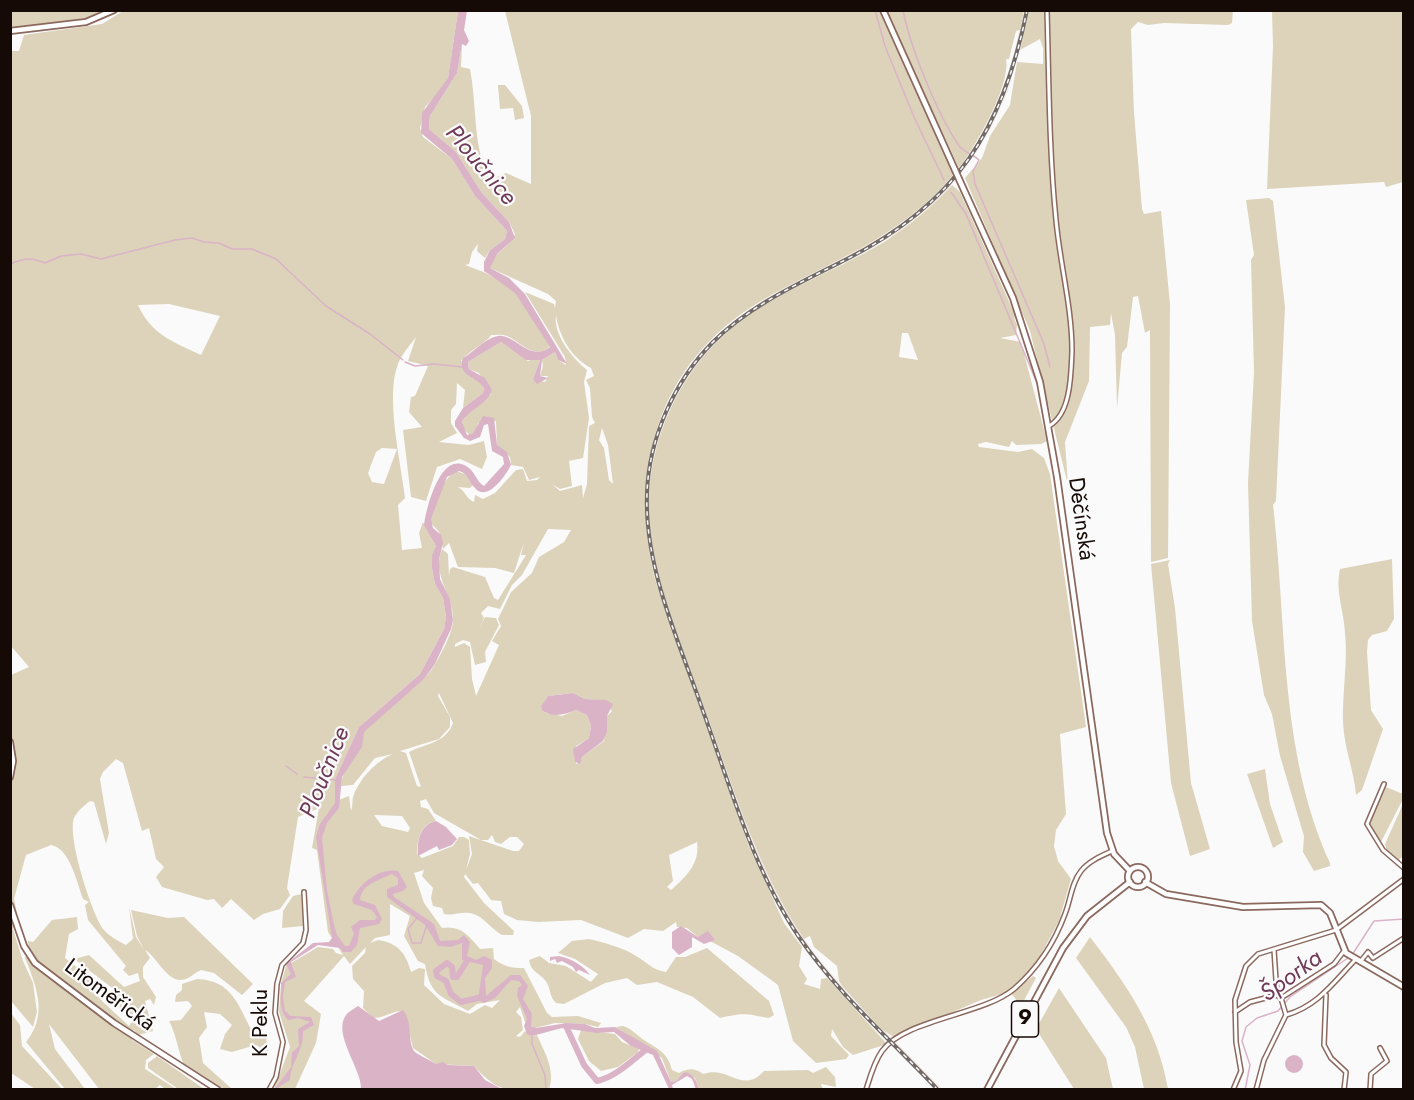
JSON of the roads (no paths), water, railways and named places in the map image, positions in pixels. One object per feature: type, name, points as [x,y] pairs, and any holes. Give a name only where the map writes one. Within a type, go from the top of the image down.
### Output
[{"type":"main road","points":[[10,31],[86,22],[114,10]]},
{"type":"main road","name":"Děčínská","points":[[883,10],[1023,325],[1040,382],[1049,426],[1107,833],[1112,851],[1118,861],[1130,871]]},
{"type":"main road","points":[[10,742],[13,761],[10,777]]},
{"type":"main road","points":[[1137,867],[1144,870],[1147,875],[1145,882],[1137,886],[1130,882],[1130,871],[1137,867]]},
{"type":"main road","name":"9","points":[[987,1089],[1063,948],[1094,909],[1130,882]]},
{"type":"main road","points":[[1145,882],[1166,894],[1253,908],[1320,904],[1329,911],[1346,953],[1404,987]]},
{"type":"main road","name":"Litoměřická","points":[[10,905],[24,946],[35,963],[114,1023],[218,1089]]},
{"type":"street","points":[[1047,10],[1055,210],[1071,320],[1067,397],[1061,417],[1049,426]]},
{"type":"street","points":[[1384,784],[1367,824],[1383,850],[1404,868]]},
{"type":"street","points":[[866,1089],[883,1050],[897,1038],[993,1000],[1011,991],[1032,973],[1042,961],[1060,926],[1078,876],[1091,862],[1112,851]]},
{"type":"street","points":[[1233,1089],[1241,1071],[1235,1012],[1237,990],[1249,960],[1258,954],[1336,930],[1404,879]]},
{"type":"street","name":"K Peklu","points":[[269,1089],[276,1077],[283,1042],[275,1013],[277,984],[282,965],[303,943],[306,930],[303,892]]},
{"type":"street","points":[[1370,966],[1373,958],[1404,938]]},
{"type":"street","points":[[1256,1089],[1264,1060],[1286,1015],[1279,996],[1274,950]]},
{"type":"street","points":[[1286,1015],[1298,1012],[1326,993],[1356,960],[1368,952],[1373,958]]},
{"type":"street","points":[[1235,1012],[1250,1002],[1279,996],[1334,964],[1346,953]]},
{"type":"street","points":[[1326,993],[1324,1044],[1331,1059],[1346,1072],[1344,1089]]},
{"type":"street","points":[[1370,1089],[1371,1074],[1387,1061],[1380,1048]]},
{"type":"waterway","points":[[875,10],[885,46],[914,117],[944,180]]},
{"type":"waterway","points":[[903,10],[918,61],[943,118],[960,147],[979,160],[973,171],[975,184],[1044,344],[1050,367]]},
{"type":"waterway","points":[[951,192],[966,214],[1037,383]]},
{"type":"waterway","points":[[10,264],[28,259],[45,263],[61,256],[81,254],[101,259],[175,240],[192,238],[219,243],[232,249],[252,249],[276,259],[326,306],[370,334],[403,360]]},
{"type":"waterway","points":[[405,362],[415,366],[434,364],[463,367]]},
{"type":"waterway","points":[[286,766],[297,774]]},
{"type":"waterway","name":"Ploučnice","points":[[304,777],[335,780]]},
{"type":"waterway","points":[[417,918],[408,929],[412,943],[421,943],[426,927]]},
{"type":"waterway","name":"Šporka","points":[[1352,955],[1374,921],[1404,919]]},
{"type":"waterway","name":"Šporka","points":[[1245,1090],[1250,1065],[1242,1041],[1246,1027],[1257,1018],[1278,1011],[1290,997],[1348,958]]},
{"type":"waterway","points":[[467,961],[457,977],[453,977],[452,967],[447,963],[436,971],[437,976],[446,981],[451,994],[461,1002],[482,997]]},
{"type":"waterway","points":[[566,1026],[584,1065],[597,1081],[617,1072],[647,1049]]},
{"type":"waterway","points":[[532,1037],[532,1044],[545,1075],[546,1090]]},
{"type":"railway","points":[[938,1090],[866,1016],[814,958],[783,911],[769,884],[744,827],[665,604],[651,549],[647,493],[653,452],[666,412],[686,375],[712,343],[759,306],[885,237],[918,213],[946,187],[969,158],[989,126],[1004,91],[1017,53],[1027,10]]}]
